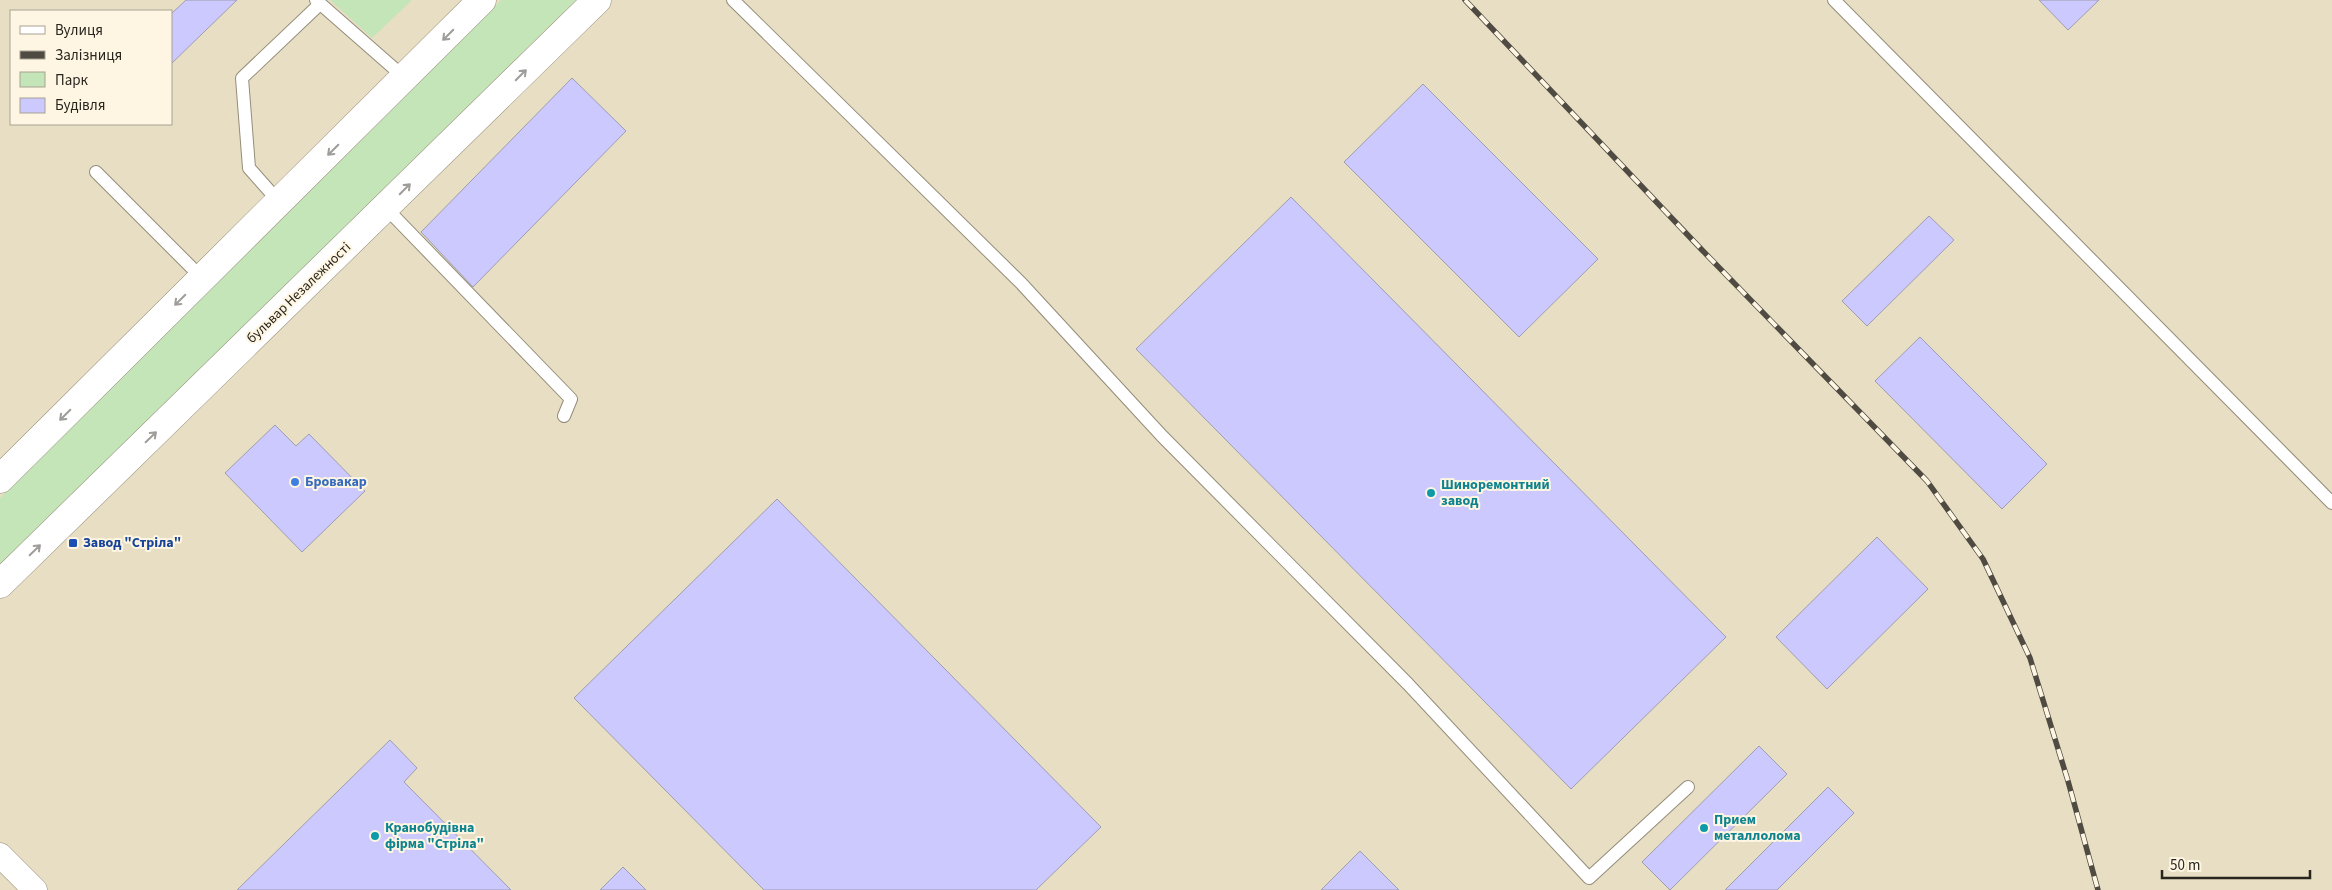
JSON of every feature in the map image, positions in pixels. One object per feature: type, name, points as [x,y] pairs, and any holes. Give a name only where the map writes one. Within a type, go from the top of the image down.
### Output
[{"type":"street","points":[[0,479],[280,203],[482,0]]},
{"type":"street","name":"бульвар Незалежності","points":[[0,584],[597,0]]},
{"type":"street","points":[[0,855],[35,890]]},
{"type":"lane","points":[[733,0],[1021,282],[1162,436],[1408,684],[1589,878],[1688,788]]},
{"type":"lane","points":[[1834,0],[2332,503]]},
{"type":"lane","points":[[280,203],[249,168],[242,78],[318,2],[405,78]]},
{"type":"lane","points":[[96,172],[202,278]]},
{"type":"lane","points":[[386,208],[571,400],[564,416]]},
{"type":"shaded area","points":[[0,0],[2332,0],[2332,890],[0,890]]},
{"type":"green space","points":[[330,0],[412,0],[372,38]]},
{"type":"green space","points":[[501,0],[576,0],[0,566],[0,498]]},
{"type":"building","points":[[186,0],[237,0],[172,63],[172,13]]},
{"type":"building","points":[[2039,0],[2099,0],[2068,30]]},
{"type":"building","points":[[572,78],[626,131],[473,287],[421,232]]},
{"type":"building","points":[[1423,84],[1598,259],[1519,337],[1344,162]]},
{"type":"building","name":"Шиноремонтний завод","points":[[1291,197],[1726,637],[1571,789],[1136,349]]},
{"type":"building","points":[[1929,216],[1954,240],[1867,326],[1842,301]]},
{"type":"building","points":[[1920,337],[2047,464],[2002,509],[1875,381]]},
{"type":"building","name":"Бровакар","points":[[275,425],[296,446],[309,434],[365,491],[302,552],[225,473]]},
{"type":"building","points":[[777,499],[1101,827],[1036,890],[764,890],[574,698]]},
{"type":"building","points":[[1877,537],[1928,589],[1827,689],[1776,637]]},
{"type":"building","name":"Кранобудівна фірма \"Стріла\"","points":[[390,740],[417,768],[404,782],[511,890],[237,890]]},
{"type":"building","name":"Прием металлолома","points":[[1759,746],[1787,774],[1670,890],[1642,862]]},
{"type":"building","points":[[1828,787],[1854,813],[1777,890],[1725,890]]},
{"type":"building","points":[[1360,851],[1399,890],[1321,890]]},
{"type":"building","points":[[623,867],[646,890],[600,890]]},
{"type":"railway","points":[[1465,0],[1702,250],[1927,481],[1983,559],[2030,658],[2068,781],[2098,890]]},
{"type":"place","name":"Бровакар","points":[[295,482]]},
{"type":"place","name":"Шиноремонтний завод","points":[[1431,493]]},
{"type":"place","name":"Завод \"Стріла\"","points":[[73,543]]},
{"type":"place","name":"Прием металлолома","points":[[1704,828]]},
{"type":"place","name":"Кранобудівна фірма \"Стріла\"","points":[[375,836]]}]
